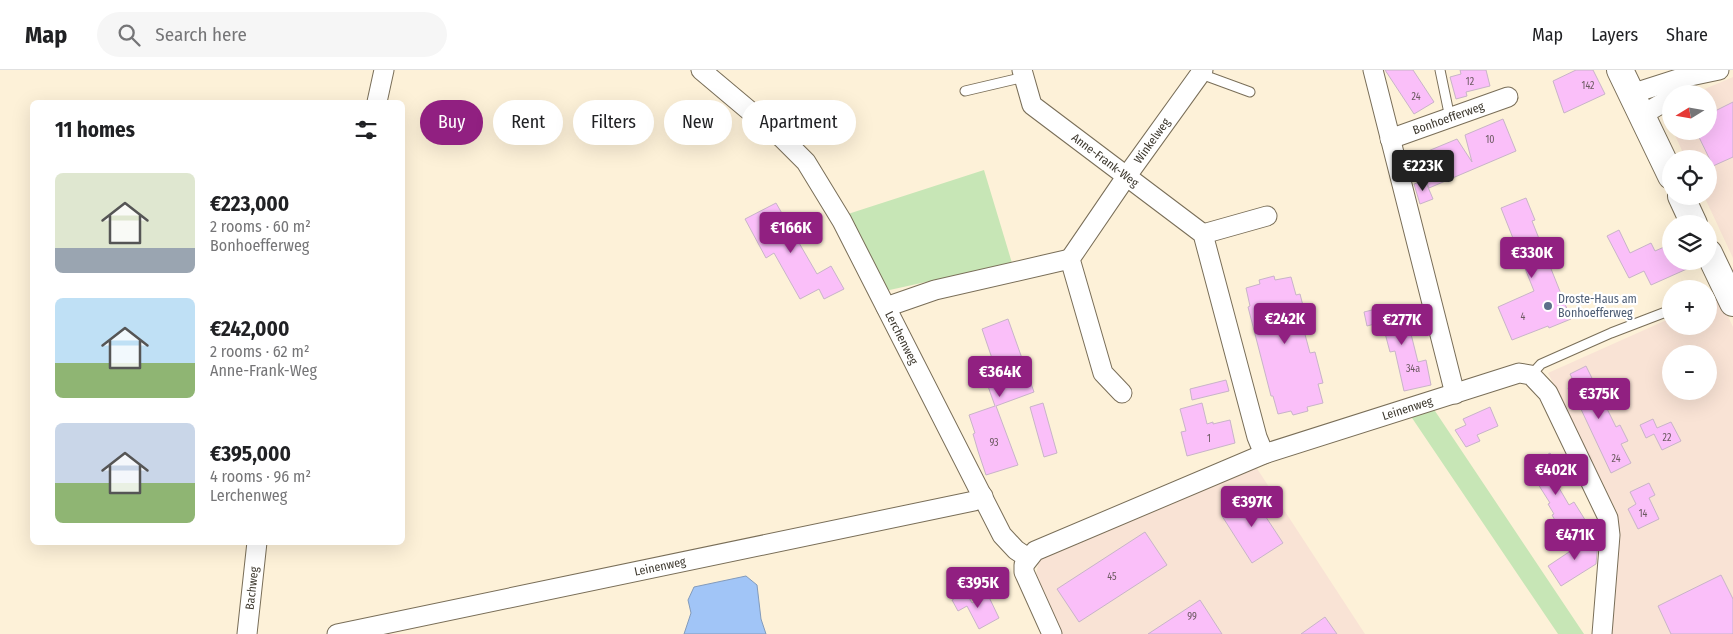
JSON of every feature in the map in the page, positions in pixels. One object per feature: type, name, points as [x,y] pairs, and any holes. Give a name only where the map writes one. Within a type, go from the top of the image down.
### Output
[{"type":"main road","points":[[1620,70],[1662,158]]},
{"type":"main road","points":[[1717,269],[1727,290]]},
{"type":"street","points":[[377,100],[384,70]]},
{"type":"street","name":"Lerchenweg","points":[[701,70],[783,139],[806,162],[842,221],[1002,535],[1016,550],[1028,558]]},
{"type":"street","points":[[1373,70],[1455,394]]},
{"type":"street","points":[[1636,105],[1681,78],[1719,70]]},
{"type":"street","name":"Anne-Frank-Weg","points":[[1026,71],[1032,106],[1203,234]]},
{"type":"street","name":"Winkelweg","points":[[1070,259],[1126,177],[1202,72]]},
{"type":"street","points":[[1687,85],[1696,76]]},
{"type":"street","name":"Bonhoefferweg","points":[[1390,139],[1508,97]]},
{"type":"street","points":[[1636,105],[1662,100]]},
{"type":"street","points":[[1264,454],[1257,437],[1203,234],[1267,216]]},
{"type":"street","points":[[886,307],[935,290],[1070,259],[1103,372],[1122,393]]},
{"type":"street","name":"Leinenweg","points":[[1028,558],[1035,552],[1264,454],[1519,373],[1531,375]]},
{"type":"street","points":[[1531,375],[1548,393],[1608,518],[1610,535],[1602,634]]},
{"type":"street","name":"Leinenweg","points":[[337,634],[974,500],[983,496]]},
{"type":"street","name":"Bachweg","points":[[247,634],[257,545]]},
{"type":"street","points":[[1028,558],[1024,565],[1024,572],[1052,634]]},
{"type":"lane","points":[[1440,70],[1450,118]]},
{"type":"lane","name":"Anne-Frank-Weg","points":[[965,91],[1016,79],[1026,71]]},
{"type":"lane","name":"Winkelweg","points":[[1202,72],[1250,92]]},
{"type":"lane","points":[[1531,375],[1541,364],[1611,333],[1662,313]]},
{"type":"shaded area","points":[[1733,77],[1733,258],[1717,224],[1717,215],[1713,215],[1708,205],[1717,205],[1717,150],[1682,150],[1677,140],[1718,140],[1718,85],[1714,85]]},
{"type":"shaded area","points":[[1719,297],[1733,327],[1733,634],[1612,634],[1618,514],[1548,373],[1662,322],[1662,335],[1717,335],[1717,298]]},
{"type":"shaded area","points":[[1254,464],[1365,634],[1062,634],[1036,575],[1039,559]]},
{"type":"green space","points":[[984,170],[1012,263],[885,291],[848,214]]},
{"type":"green space","points":[[1433,408],[1584,634],[1558,634],[1410,415]]},
{"type":"water","points":[[746,576],[757,585],[761,619],[766,634],[684,634],[691,613],[688,600],[694,587]]},
{"type":"building","points":[[1385,70],[1413,70],[1434,102],[1414,114]]},
{"type":"building","points":[[1460,70],[1486,70],[1490,86],[1466,92],[1467,96],[1456,99],[1450,77],[1461,74]]},
{"type":"building","points":[[1576,70],[1593,70],[1605,94],[1564,113],[1553,81]]},
{"type":"building","points":[[1733,102],[1733,157],[1717,164],[1717,150],[1705,150],[1700,140],[1718,140],[1718,110]]},
{"type":"building","points":[[1503,119],[1516,151],[1429,188],[1416,156],[1457,139],[1472,162],[1465,135]]},
{"type":"building","points":[[1425,180],[1433,199],[1420,204],[1414,184]]},
{"type":"building","points":[[1526,198],[1535,220],[1532,221],[1571,319],[1512,340],[1498,307],[1534,291],[1501,208]]},
{"type":"building","points":[[776,203],[817,274],[831,266],[844,289],[824,299],[819,289],[800,299],[774,253],[766,258],[745,219]]},
{"type":"building","points":[[1619,230],[1630,253],[1651,243],[1655,251],[1662,248],[1662,270],[1685,270],[1651,285],[1644,271],[1629,278],[1607,236]]},
{"type":"building","points":[[1274,276],[1275,280],[1291,277],[1296,295],[1300,294],[1308,325],[1303,327],[1310,353],[1315,352],[1323,383],[1318,384],[1323,403],[1307,407],[1308,411],[1293,415],[1291,411],[1278,414],[1273,396],[1271,396],[1248,307],[1250,306],[1246,288],[1260,284],[1259,280]]},
{"type":"building","points":[[1384,307],[1386,314],[1405,309],[1407,317],[1413,316],[1417,333],[1411,334],[1418,362],[1426,360],[1431,385],[1404,391],[1395,351],[1390,352],[1382,322],[1367,326],[1364,312]]},
{"type":"building","points":[[1008,319],[1034,392],[996,406],[1018,465],[986,475],[969,415],[995,406],[984,375],[996,370],[982,329]]},
{"type":"building","points":[[1586,366],[1616,427],[1620,425],[1628,441],[1621,444],[1631,463],[1611,473],[1579,405],[1576,406],[1568,388],[1575,384],[1570,374]]},
{"type":"building","points":[[1226,380],[1229,391],[1192,400],[1190,389]]},
{"type":"building","points":[[1043,403],[1057,453],[1044,457],[1030,407]]},
{"type":"building","points":[[1202,403],[1207,424],[1230,420],[1235,443],[1187,456],[1181,432],[1186,431],[1180,409]]},
{"type":"building","points":[[1490,407],[1498,426],[1477,435],[1480,441],[1466,447],[1455,430],[1466,425],[1463,419]]},
{"type":"building","points":[[1653,419],[1657,428],[1671,422],[1681,441],[1662,450],[1654,434],[1646,438],[1640,425]]},
{"type":"building","points":[[1550,453],[1561,471],[1552,476],[1569,505],[1574,502],[1587,523],[1564,538],[1554,523],[1556,522],[1552,515],[1554,514],[1548,504],[1550,503],[1526,465]]},
{"type":"building","points":[[1649,483],[1655,495],[1649,498],[1659,519],[1638,529],[1628,509],[1636,504],[1630,492]]},
{"type":"building","points":[[1251,492],[1283,543],[1252,563],[1222,516],[1235,508],[1233,504]]},
{"type":"building","points":[[1145,532],[1167,565],[1079,622],[1057,589]]},
{"type":"building","points":[[1565,539],[1598,542],[1596,564],[1561,586],[1548,566],[1572,550]]},
{"type":"building","points":[[1721,575],[1733,599],[1733,634],[1671,634],[1658,606]]},
{"type":"building","points":[[966,592],[972,603],[988,595],[999,618],[979,629],[967,606],[958,611],[952,600]]},
{"type":"building","points":[[1200,600],[1222,634],[1148,634]]},
{"type":"building","points":[[1325,617],[1337,634],[1301,634]]},
{"type":"place","name":"Droste-Haus am Bonhoefferweg","points":[[1548,306]]}]
